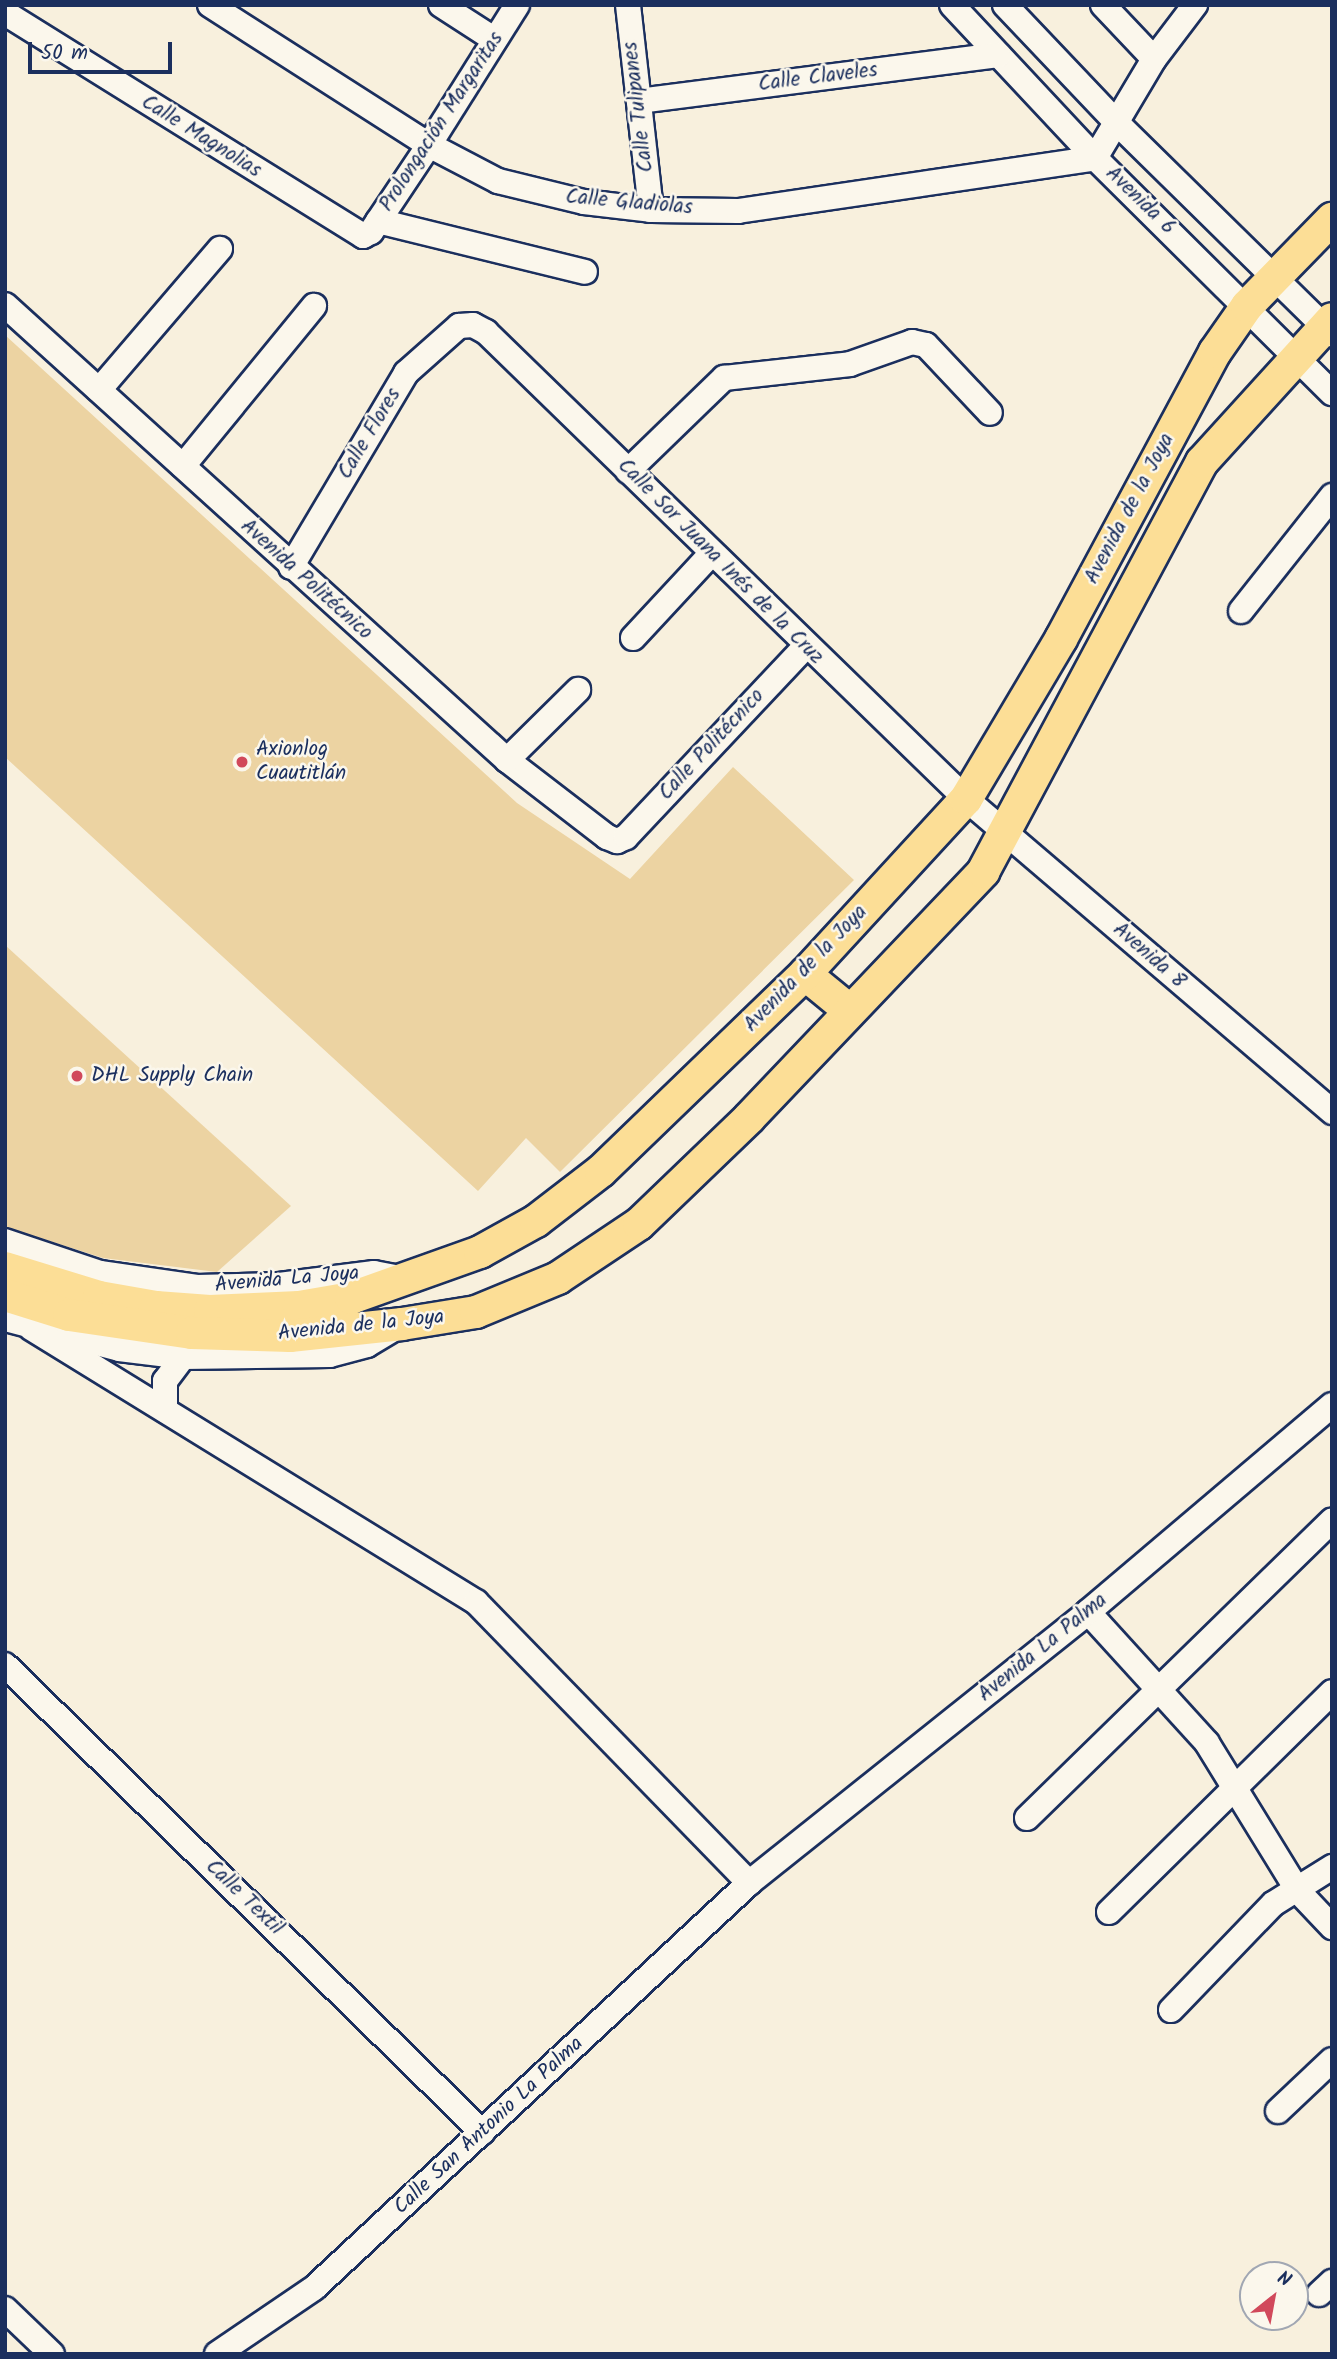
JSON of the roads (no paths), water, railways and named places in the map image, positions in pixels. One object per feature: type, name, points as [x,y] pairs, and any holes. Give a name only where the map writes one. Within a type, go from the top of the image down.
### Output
[{"type":"main road","name":"Avenida de la Joya","points":[[5,1268],[87,1294],[156,1307],[295,1322],[351,1298],[480,1252],[546,1213],[601,1171],[805,974],[966,799],[1061,639],[1214,352],[1247,306],[1332,219]]},
{"type":"main road","name":"Avenida de la Joya","points":[[5,1295],[133,1328],[295,1322],[402,1324],[488,1308],[558,1278],[639,1224],[749,1118],[983,872],[1202,462],[1296,354],[1330,326]]},
{"type":"main road","points":[[805,974],[850,1011]]},
{"type":"street","name":"Calle Gladiolas","points":[[210,5],[429,145],[498,181],[534,192],[651,209],[738,211],[1095,158]]},
{"type":"street","points":[[440,5],[495,40]]},
{"type":"street","name":"Prolongación Margaritas","points":[[371,228],[429,145],[517,5]]},
{"type":"street","name":"Calle Tulipanes","points":[[628,5],[651,209]]},
{"type":"street","name":"Avenida 6","points":[[952,5],[1095,158],[1296,354],[1332,393]]},
{"type":"street","name":"Avenida 6","points":[[1005,5],[1116,122],[1330,326]]},
{"type":"street","points":[[1103,5],[1154,59]]},
{"type":"street","points":[[1095,158],[1187,8]]},
{"type":"street","name":"Calle Magnolias","points":[[5,13],[371,228],[584,272]]},
{"type":"street","name":"Calle Claveles","points":[[639,101],[998,55]]},
{"type":"street","points":[[99,390],[220,249]]},
{"type":"street","name":"Avenida Politécnico","points":[[5,305],[291,568],[507,760],[617,841]]},
{"type":"street","points":[[183,466],[314,306]]},
{"type":"street","name":"Calle Sor Juana Inés de la Cruz","points":[[473,325],[628,471],[805,647],[966,799]]},
{"type":"street","name":"Calle Flores","points":[[291,568],[406,373],[459,326],[473,325]]},
{"type":"street","points":[[628,471],[724,377],[850,364],[912,342],[926,345],[990,413]]},
{"type":"street","points":[[1241,611],[1332,496]]},
{"type":"street","points":[[633,638],[711,554]]},
{"type":"street","name":"Calle Politécnico","points":[[617,841],[626,837],[805,647]]},
{"type":"street","points":[[507,760],[578,690]]},
{"type":"street","name":"Avenida 8","points":[[966,799],[1332,1112]]},
{"type":"street","name":"Avenida La Joya","points":[[5,1241],[100,1273],[197,1287],[279,1285],[374,1273],[407,1279]]},
{"type":"street","points":[[5,1319],[119,1349],[183,1357],[330,1355],[367,1345],[402,1324]]},
{"type":"street","points":[[31,1328],[476,1602],[749,1883]]},
{"type":"street","points":[[165,1410],[165,1381],[183,1357]]},
{"type":"street","name":"Avenida La Palma","points":[[749,1883],[1088,1612],[1332,1405]]},
{"type":"street","points":[[1027,1818],[1332,1520]]},
{"type":"street","points":[[1088,1612],[1160,1687],[1207,1743],[1298,1891],[1332,1927]]},
{"type":"street","name":"Calle Textil","points":[[5,1665],[482,2132]]},
{"type":"street","points":[[1109,1912],[1332,1692]]},
{"type":"street","points":[[1171,2010],[1273,1904],[1298,1891],[1332,1867]]},
{"type":"street","name":"Calle San Antonio La Palma","points":[[218,2354],[314,2288],[749,1883]]},
{"type":"street","points":[[1278,2111],[1332,2060]]},
{"type":"street","points":[[5,2309],[52,2354]]},
{"type":"place","name":"Axionlog Cuautitlán","points":[[242,762]]},
{"type":"place","name":"DHL Supply Chain","points":[[77,1076]]}]
